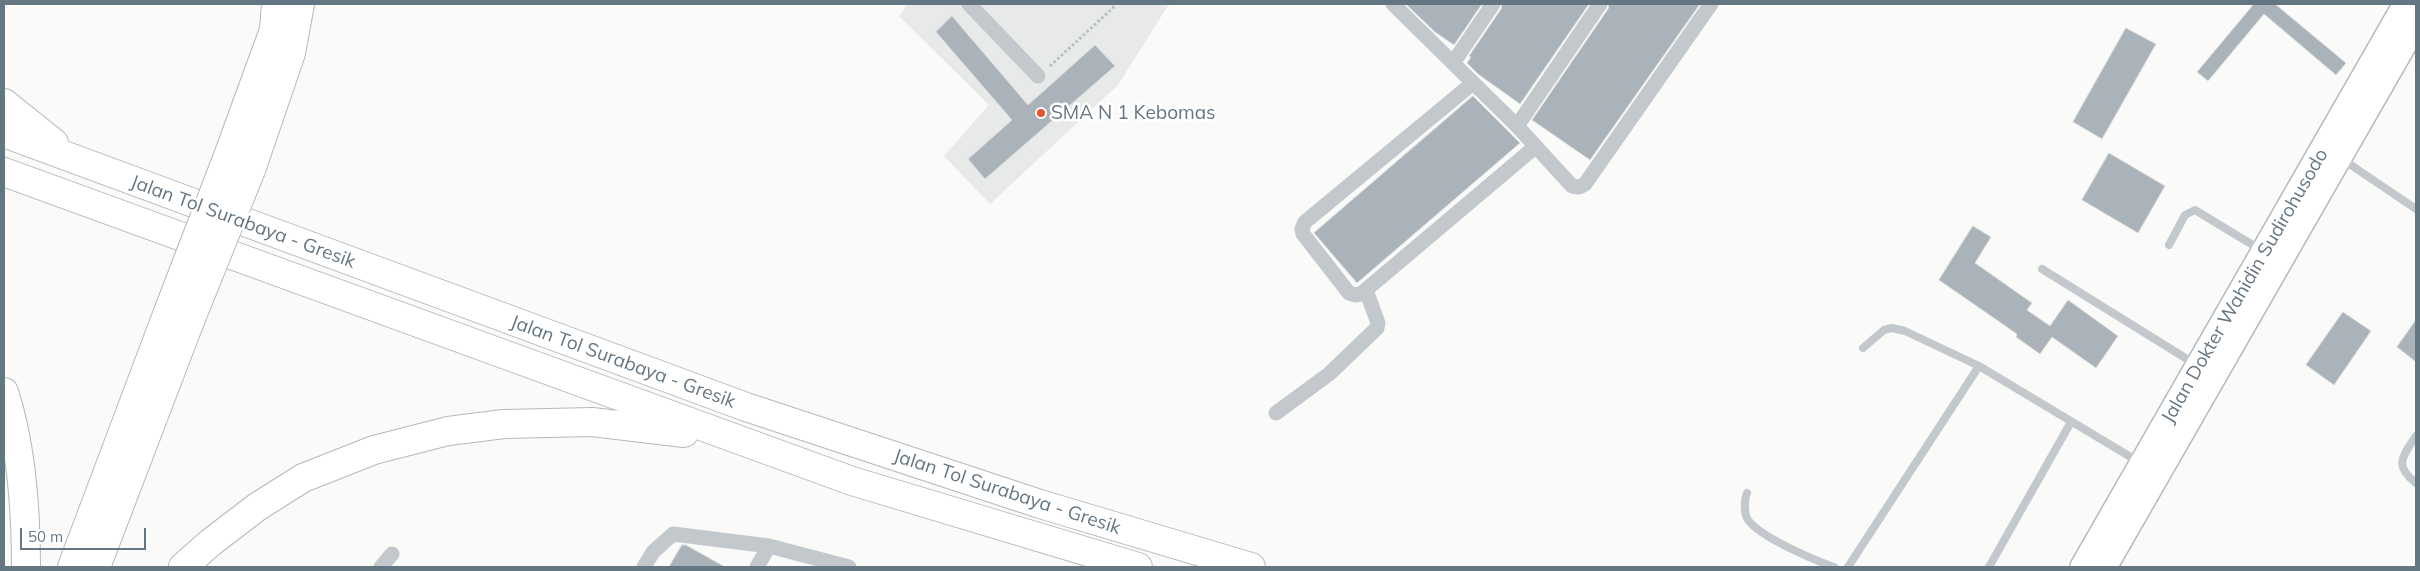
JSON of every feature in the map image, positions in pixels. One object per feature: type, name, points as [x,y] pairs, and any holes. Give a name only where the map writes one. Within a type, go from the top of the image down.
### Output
[{"type":"highway","points":[[96,567],[179,317],[228,156],[274,30],[276,4]]},
{"type":"highway","points":[[72,567],[179,317],[251,170],[292,53],[300,4]]},
{"type":"highway","name":"Jalan Dokter Wahidin Sudirohusodo","points":[[2083,567],[2151,469],[2340,157],[2408,9]]},
{"type":"highway","name":"Jalan Dokter Wahidin Sudirohusodo","points":[[2104,567],[2199,366],[2408,9]]},
{"type":"highway","points":[[4,103],[77,161]]},
{"type":"highway","name":"Jalan Tol Surabaya - Gresik","points":[[4,133],[746,407],[1040,504],[1251,567]]},
{"type":"highway","name":"Jalan Tol Surabaya - Gresik","points":[[4,172],[852,481],[1138,567]]},
{"type":"highway","points":[[4,392],[17,452],[26,535],[26,567]]},
{"type":"highway","points":[[183,567],[210,543],[257,508],[304,478],[374,450],[448,431],[504,424],[592,422],[728,437]]},
{"type":"street","points":[[969,4],[1038,76]]},
{"type":"street","points":[[1393,4],[1517,126],[1572,186],[1578,187],[1585,184],[1711,4]]},
{"type":"street","points":[[1453,63],[1493,4]]},
{"type":"street","points":[[1517,126],[1600,4]]},
{"type":"street","points":[[1473,82],[1305,222],[1302,229],[1303,234],[1349,293],[1361,294],[1535,147]]},
{"type":"street","points":[[1276,413],[1329,374],[1377,328],[1378,323],[1366,290]]},
{"type":"street","points":[[644,567],[653,552],[672,534],[769,546],[849,567]]},
{"type":"street","points":[[757,567],[769,546]]},
{"type":"street","points":[[381,567],[392,554]]},
{"type":"lane","points":[[2340,157],[2416,210]]},
{"type":"lane","points":[[2169,245],[2185,214],[2195,210],[2265,252]]},
{"type":"lane","points":[[2042,269],[2199,366]]},
{"type":"lane","points":[[1863,348],[1884,330],[1905,330],[1979,366],[2151,469]]},
{"type":"lane","points":[[1848,567],[1979,366]]},
{"type":"lane","points":[[1989,567],[2070,422]]},
{"type":"lane","points":[[2416,436],[2402,458],[2402,468],[2406,475],[2416,483]]},
{"type":"lane","points":[[1747,493],[1745,503],[1748,520],[1755,526],[1769,537],[1834,567]]},
{"type":"path","points":[[1038,76],[1115,6],[1114,4]]},
{"type":"shaded area","points":[[908,4],[1169,4],[1118,85],[990,204],[944,156],[989,105],[899,16]]},
{"type":"building","points":[[1406,4],[1482,4],[1454,45],[1435,32]]},
{"type":"building","points":[[1502,4],[1589,4],[1520,104],[1478,74],[1467,63],[1471,57],[1469,56],[1501,9]]},
{"type":"building","points":[[1609,4],[1700,4],[1590,160],[1532,120],[1608,9]]},
{"type":"building","points":[[2251,4],[2275,4],[2346,63],[2336,75],[2264,14],[2208,81],[2197,72],[2253,5]]},
{"type":"building","name":"SMA N 1 Kebomas","points":[[952,16],[1028,105],[1095,45],[1115,66],[985,179],[968,159],[1012,120],[936,32]]},
{"type":"building","points":[[2126,28],[2156,44],[2102,139],[2073,122]]},
{"type":"building","points":[[1473,96],[1520,143],[1357,283],[1314,233]]},
{"type":"building","points":[[2109,153],[2165,186],[2138,233],[2082,200]]},
{"type":"building","points":[[1973,226],[1991,237],[1975,263],[2032,303],[2027,310],[2050,326],[2068,300],[2118,336],[2096,368],[2052,337],[2040,354],[2016,337],[2017,334],[1939,280]]},
{"type":"building","points":[[2343,312],[2371,331],[2334,385],[2306,365]]},
{"type":"building","points":[[2416,320],[2416,362],[2397,347]]},
{"type":"building","points":[[682,545],[686,545],[725,567],[669,567]]},
{"type":"place","name":"SMA N 1 Kebomas","points":[[1041,113]]}]
